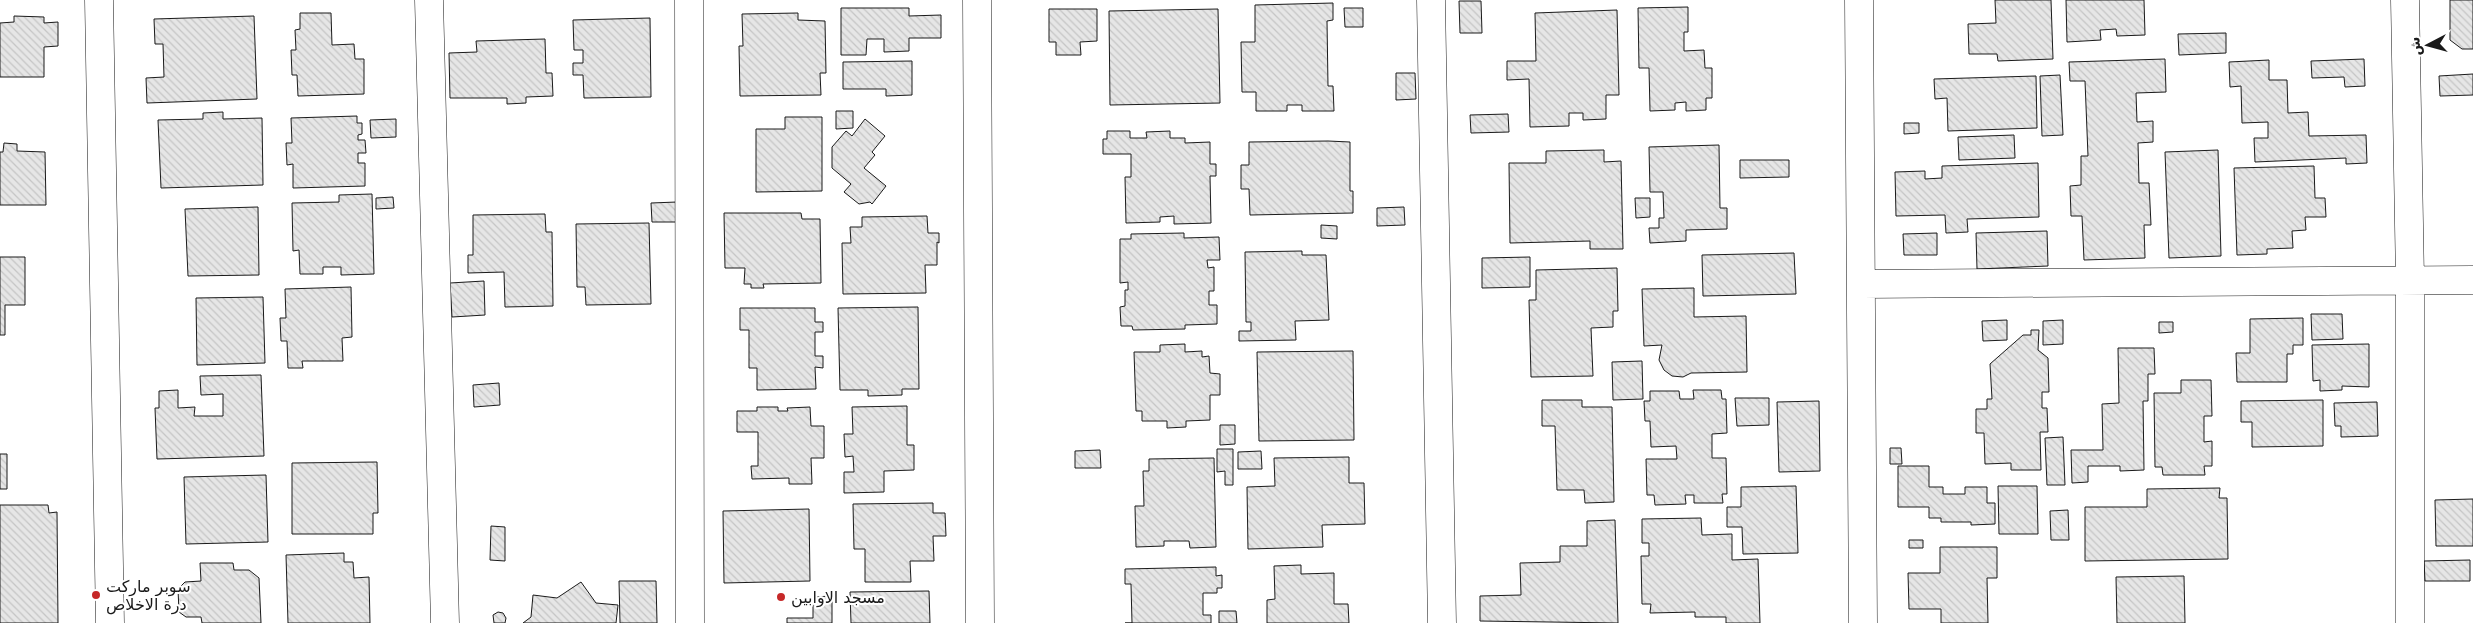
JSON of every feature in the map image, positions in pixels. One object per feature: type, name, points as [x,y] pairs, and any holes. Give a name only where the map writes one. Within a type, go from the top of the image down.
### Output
[{"type":"street","points":[[99,0],[110,623]]},
{"type":"street","points":[[429,0],[445,623]]},
{"type":"street","points":[[689,0],[690,623]]},
{"type":"street","points":[[977,0],[980,623]]},
{"type":"street","points":[[1431,0],[1442,623]]},
{"type":"street","points":[[1859,0],[1863,623]]},
{"type":"street","points":[[2405,0],[2410,280],[2410,623]]},
{"type":"street","points":[[1862,284],[2473,280]]},
{"type":"building","points":[[1995,0],[2051,0],[2053,59],[1998,61],[1997,54],[1969,54],[1968,24],[1996,23]]},
{"type":"building","points":[[2066,0],[2144,0],[2145,35],[2117,36],[2116,29],[2100,30],[2101,40],[2067,42]]},
{"type":"building","points":[[2450,0],[2473,0],[2473,49],[2462,49],[2450,40]]},
{"type":"building","points":[[1459,1],[1481,1],[1482,33],[1460,33]]},
{"type":"building","points":[[1333,3],[1333,20],[1327,21],[1328,86],[1333,86],[1334,111],[1302,111],[1302,105],[1287,105],[1287,111],[1256,111],[1256,92],[1242,92],[1241,42],[1255,42],[1255,5]]},
{"type":"building","points":[[1688,7],[1688,32],[1684,32],[1684,51],[1704,50],[1705,68],[1712,68],[1712,98],[1706,98],[1706,110],[1686,111],[1686,102],[1675,103],[1675,110],[1650,111],[1649,68],[1639,68],[1638,8]]},
{"type":"building","points":[[841,8],[909,8],[909,16],[941,15],[941,38],[909,38],[909,51],[884,52],[884,39],[867,39],[866,55],[841,55]]},
{"type":"building","points":[[1344,8],[1363,8],[1363,27],[1345,27]]},
{"type":"building","points":[[1049,9],[1097,9],[1097,41],[1080,42],[1081,55],[1056,55],[1056,42],[1049,42]]},
{"type":"building","points":[[1218,9],[1220,103],[1110,105],[1109,11]]},
{"type":"building","points":[[1617,10],[1619,95],[1606,95],[1606,119],[1583,120],[1583,113],[1569,113],[1569,126],[1530,127],[1529,79],[1507,80],[1507,61],[1536,61],[1535,13]]},
{"type":"building","points":[[300,13],[331,13],[332,45],[354,44],[355,59],[364,59],[364,94],[298,96],[297,75],[292,75],[291,50],[296,50],[295,30],[300,29]]},
{"type":"building","points":[[798,13],[798,20],[825,21],[826,73],[820,73],[821,95],[740,96],[739,46],[743,46],[742,14]]},
{"type":"building","points":[[14,16],[44,17],[44,23],[58,22],[58,46],[44,47],[44,77],[0,77],[0,23],[14,22]]},
{"type":"building","points":[[254,16],[257,99],[147,103],[146,78],[164,77],[163,44],[155,44],[154,19]]},
{"type":"building","points":[[650,18],[651,97],[584,98],[583,75],[573,75],[573,63],[583,63],[583,50],[574,50],[573,20]]},
{"type":"building","points":[[2226,33],[2226,53],[2179,55],[2178,34]]},
{"type":"building","points":[[545,39],[546,73],[552,73],[553,96],[526,97],[526,103],[507,104],[507,98],[450,98],[449,53],[477,52],[476,41]]},
{"type":"building","points":[[2165,59],[2166,92],[2136,93],[2137,122],[2153,121],[2153,142],[2138,143],[2139,183],[2149,183],[2151,225],[2144,225],[2145,258],[2084,260],[2082,216],[2071,216],[2070,186],[2081,185],[2081,156],[2088,156],[2085,81],[2070,81],[2069,62]]},
{"type":"building","points":[[2364,59],[2365,86],[2345,87],[2344,77],[2312,78],[2311,61]]},
{"type":"building","points":[[2269,60],[2269,80],[2287,80],[2288,113],[2308,112],[2309,136],[2366,135],[2367,163],[2346,164],[2346,158],[2255,162],[2254,138],[2268,138],[2268,122],[2242,123],[2241,86],[2230,87],[2229,62]]},
{"type":"building","points":[[912,61],[912,95],[886,96],[886,89],[843,89],[843,62]]},
{"type":"building","points":[[1396,73],[1415,73],[1416,99],[1396,100]]},
{"type":"building","points":[[2473,74],[2473,95],[2440,96],[2439,76]]},
{"type":"building","points":[[2060,75],[2063,135],[2042,136],[2040,76]]},
{"type":"building","points":[[2036,76],[2037,128],[1948,131],[1947,98],[1935,99],[1934,79]]},
{"type":"building","points":[[836,111],[853,111],[853,128],[836,129]]},
{"type":"building","points":[[223,112],[223,119],[262,118],[263,185],[161,188],[158,120],[203,119],[203,113]]},
{"type":"building","points":[[1508,114],[1509,132],[1471,133],[1470,115]]},
{"type":"building","points":[[357,116],[357,123],[362,123],[362,134],[358,135],[358,140],[365,140],[366,153],[358,153],[358,163],[365,163],[365,186],[293,188],[293,164],[287,165],[286,143],[292,143],[291,118]]},
{"type":"building","points":[[785,117],[822,117],[822,191],[756,192],[756,129],[785,129]]},
{"type":"building","points":[[396,119],[396,137],[371,138],[370,120]]},
{"type":"building","points":[[865,119],[885,136],[872,152],[875,155],[864,168],[886,186],[872,204],[870,202],[859,204],[844,192],[851,184],[832,168],[832,147],[846,131],[852,136]]},
{"type":"building","points":[[1904,123],[1919,123],[1919,133],[1904,134]]},
{"type":"building","points":[[1107,131],[1130,131],[1130,138],[1147,138],[1146,132],[1170,131],[1170,138],[1185,138],[1185,143],[1210,142],[1210,164],[1216,164],[1216,176],[1210,176],[1211,223],[1174,224],[1174,216],[1160,217],[1160,222],[1126,223],[1125,177],[1131,177],[1131,154],[1103,154],[1103,139],[1107,139]]},
{"type":"building","points":[[2014,135],[2015,158],[1959,160],[1958,137]]},
{"type":"building","points":[[1249,142],[1350,142],[1350,191],[1353,191],[1353,213],[1250,215],[1249,189],[1241,189],[1241,165],[1249,165]]},
{"type":"building","points":[[4,143],[17,144],[17,151],[45,152],[46,205],[0,205],[0,152],[3,152]]},
{"type":"building","points":[[1719,145],[1720,208],[1727,208],[1727,229],[1686,230],[1686,241],[1650,243],[1649,228],[1659,228],[1659,218],[1664,218],[1663,192],[1650,192],[1649,147]]},
{"type":"building","points":[[1604,150],[1604,162],[1621,161],[1623,249],[1590,249],[1590,241],[1510,243],[1509,163],[1546,163],[1546,151]]},
{"type":"building","points":[[2218,150],[2221,256],[2169,258],[2165,152]]},
{"type":"building","points":[[1740,160],[1789,160],[1789,177],[1740,178]]},
{"type":"building","points":[[2038,163],[2039,217],[1967,219],[1968,232],[1946,233],[1945,215],[1896,216],[1895,172],[1925,171],[1925,179],[1942,178],[1942,166]]},
{"type":"building","points":[[2314,166],[2315,198],[2325,198],[2326,217],[2305,217],[2306,230],[2292,231],[2293,248],[2267,249],[2267,254],[2237,255],[2234,168]]},
{"type":"building","points":[[372,194],[374,274],[341,275],[341,267],[323,267],[323,274],[300,274],[299,250],[293,251],[292,203],[339,202],[339,195]]},
{"type":"building","points":[[393,197],[394,208],[376,209],[376,198]]},
{"type":"building","points":[[1635,198],[1650,198],[1650,217],[1636,218]]},
{"type":"building","points":[[677,202],[678,222],[652,222],[651,203]]},
{"type":"building","points":[[258,207],[259,275],[188,276],[185,209]]},
{"type":"building","points":[[1404,207],[1405,225],[1377,226],[1377,208]]},
{"type":"building","points":[[724,213],[801,213],[802,219],[820,219],[821,283],[763,284],[764,288],[751,288],[751,284],[744,284],[745,268],[725,268]]},
{"type":"building","points":[[545,214],[546,232],[552,232],[553,306],[505,307],[504,272],[468,273],[468,255],[473,255],[473,215]]},
{"type":"building","points":[[927,216],[928,233],[939,233],[939,243],[937,242],[937,265],[925,265],[926,293],[843,294],[842,243],[851,243],[850,227],[862,227],[862,217]]},
{"type":"building","points":[[649,223],[651,304],[586,305],[585,287],[577,287],[576,224]]},
{"type":"building","points":[[1321,225],[1337,226],[1337,239],[1321,238]]},
{"type":"building","points":[[2047,231],[2048,266],[1977,269],[1976,233]]},
{"type":"building","points":[[1184,233],[1184,238],[1219,237],[1220,260],[1207,260],[1208,268],[1214,267],[1214,291],[1209,291],[1209,305],[1217,305],[1217,324],[1185,325],[1185,329],[1133,330],[1132,326],[1121,326],[1120,307],[1125,306],[1125,290],[1128,290],[1128,282],[1120,283],[1120,239],[1131,239],[1131,234]]},
{"type":"building","points":[[1937,233],[1937,255],[1904,255],[1903,234]]},
{"type":"building","points":[[1302,251],[1302,255],[1326,255],[1329,320],[1295,321],[1296,340],[1239,341],[1239,331],[1251,331],[1251,322],[1246,322],[1245,252]]},
{"type":"building","points":[[1794,253],[1796,294],[1703,296],[1702,255]]},
{"type":"building","points":[[0,257],[25,257],[25,305],[5,305],[5,335],[0,335]]},
{"type":"building","points":[[1530,257],[1530,287],[1482,288],[1482,258]]},
{"type":"building","points":[[1617,268],[1618,311],[1613,311],[1613,327],[1591,328],[1593,376],[1531,377],[1529,300],[1536,300],[1536,270]]},
{"type":"building","points":[[484,281],[485,315],[452,317],[450,283]]},
{"type":"building","points":[[351,287],[352,337],[342,338],[343,361],[302,361],[303,368],[288,368],[287,341],[281,341],[280,318],[286,318],[285,289]]},
{"type":"building","points":[[1694,288],[1694,317],[1746,316],[1747,372],[1691,373],[1683,377],[1672,376],[1664,370],[1659,360],[1662,345],[1644,346],[1642,289]]},
{"type":"building","points":[[263,297],[265,363],[197,365],[196,298]]},
{"type":"building","points":[[918,307],[919,389],[902,389],[902,395],[868,396],[868,390],[840,390],[838,308]]},
{"type":"building","points":[[740,308],[815,308],[815,322],[823,322],[823,332],[815,332],[815,356],[823,356],[823,368],[815,367],[816,389],[757,390],[757,368],[749,368],[749,330],[740,330]]},
{"type":"building","points":[[2311,314],[2342,314],[2343,339],[2312,340]]},
{"type":"building","points":[[2303,318],[2303,345],[2293,345],[2293,354],[2287,354],[2287,382],[2237,382],[2236,353],[2250,353],[2250,319]]},
{"type":"building","points":[[2007,320],[2007,340],[1983,341],[1982,321]]},
{"type":"building","points":[[2063,320],[2063,344],[2043,345],[2043,321]]},
{"type":"building","points":[[2159,322],[2173,322],[2173,332],[2159,333]]},
{"type":"building","points":[[2031,330],[2039,330],[2038,350],[2048,358],[2049,392],[2042,392],[2042,408],[2047,408],[2048,432],[2040,432],[2041,470],[2011,470],[2011,463],[1985,464],[1984,433],[1976,433],[1976,409],[1987,409],[1987,399],[1992,399],[1990,364],[2023,335],[2031,335]]},
{"type":"building","points":[[1185,344],[1185,352],[1202,351],[1202,357],[1209,356],[1210,373],[1220,374],[1220,395],[1210,395],[1210,420],[1186,421],[1186,427],[1167,428],[1167,421],[1142,421],[1142,411],[1136,411],[1134,352],[1160,352],[1160,345]]},
{"type":"building","points":[[2369,344],[2369,387],[2342,386],[2342,390],[2320,391],[2320,380],[2313,381],[2312,345]]},
{"type":"building","points":[[2118,348],[2154,348],[2155,374],[2148,374],[2148,401],[2143,401],[2144,470],[2120,471],[2120,466],[2088,466],[2088,482],[2072,483],[2071,450],[2103,450],[2102,404],[2119,403]]},
{"type":"building","points":[[1353,351],[1354,440],[1259,441],[1257,352]]},
{"type":"building","points":[[1642,361],[1643,399],[1613,400],[1612,362]]},
{"type":"building","points":[[261,375],[264,456],[157,459],[155,408],[159,408],[159,391],[178,390],[178,408],[195,407],[194,416],[223,416],[223,394],[201,395],[200,376]]},
{"type":"building","points":[[2181,380],[2211,380],[2212,416],[2204,416],[2204,442],[2212,441],[2212,466],[2204,466],[2205,475],[2163,475],[2162,467],[2155,467],[2154,393],[2181,393]]},
{"type":"building","points":[[499,383],[500,405],[474,407],[473,385]]},
{"type":"building","points":[[1693,390],[1721,390],[1722,399],[1726,399],[1727,433],[1712,434],[1712,458],[1726,458],[1727,494],[1722,494],[1723,503],[1694,503],[1694,495],[1685,495],[1686,504],[1655,505],[1654,495],[1647,495],[1646,459],[1677,459],[1676,446],[1651,447],[1650,421],[1645,421],[1644,401],[1650,401],[1650,391],[1679,391],[1680,399],[1694,399]]},
{"type":"building","points":[[1735,398],[1769,398],[1769,425],[1737,426]]},
{"type":"building","points":[[1542,400],[1582,400],[1582,407],[1612,407],[1614,502],[1585,503],[1584,490],[1557,490],[1555,426],[1542,426]]},
{"type":"building","points":[[2323,400],[2323,446],[2252,447],[2252,422],[2241,422],[2241,401]]},
{"type":"building","points":[[1819,401],[1820,471],[1779,472],[1777,402]]},
{"type":"building","points":[[2377,402],[2378,436],[2341,437],[2341,426],[2335,426],[2334,403]]},
{"type":"building","points":[[907,406],[907,445],[914,445],[914,470],[884,471],[884,492],[844,493],[844,472],[854,472],[853,456],[845,457],[844,434],[853,434],[852,407]]},
{"type":"building","points":[[757,407],[778,407],[778,411],[788,411],[787,408],[810,407],[811,426],[824,426],[824,458],[811,458],[812,484],[789,484],[789,478],[752,479],[751,466],[758,466],[758,432],[737,432],[737,411],[757,411]]},
{"type":"building","points":[[1220,425],[1235,425],[1235,444],[1220,445]]},
{"type":"building","points":[[2063,437],[2065,485],[2047,485],[2045,438]]},
{"type":"building","points":[[1890,448],[1901,448],[1902,464],[1890,464]]},
{"type":"building","points":[[1217,449],[1233,449],[1233,485],[1225,485],[1225,471],[1217,472]]},
{"type":"building","points":[[1100,450],[1101,468],[1075,468],[1075,451]]},
{"type":"building","points":[[1261,451],[1262,469],[1238,469],[1238,452]]},
{"type":"building","points":[[0,454],[7,454],[7,489],[0,489]]},
{"type":"building","points":[[1349,457],[1349,483],[1364,483],[1365,524],[1322,525],[1323,547],[1248,549],[1247,487],[1275,486],[1274,458]]},
{"type":"building","points":[[1214,458],[1216,547],[1190,548],[1189,541],[1164,541],[1164,546],[1136,547],[1135,506],[1144,506],[1143,471],[1149,471],[1149,459]]},
{"type":"building","points":[[377,462],[378,513],[373,513],[373,534],[292,534],[292,463]]},
{"type":"building","points":[[1898,466],[1929,466],[1929,487],[1943,487],[1943,494],[1965,494],[1965,487],[1987,487],[1987,503],[1995,503],[1995,524],[1971,525],[1971,522],[1941,522],[1941,518],[1929,518],[1929,507],[1898,507]]},
{"type":"building","points":[[266,475],[268,542],[186,544],[184,477]]},
{"type":"building","points":[[1796,486],[1798,553],[1743,554],[1742,527],[1727,527],[1727,507],[1741,507],[1741,487]]},
{"type":"building","points":[[1998,486],[2037,486],[2038,534],[1999,534]]},
{"type":"building","points":[[2220,488],[2219,498],[2227,498],[2228,559],[2085,561],[2085,507],[2147,507],[2147,489]]},
{"type":"building","points":[[2473,499],[2473,546],[2436,546],[2435,500]]},
{"type":"building","points":[[933,503],[933,513],[945,513],[946,536],[933,536],[934,561],[910,561],[911,582],[865,582],[865,549],[854,549],[853,504]]},
{"type":"building","points":[[0,505],[48,505],[49,513],[57,512],[58,623],[0,623]]},
{"type":"building","points":[[809,509],[810,581],[724,583],[723,511]]},
{"type":"building","points":[[2068,510],[2069,540],[2051,540],[2050,511]]},
{"type":"building","points":[[1701,518],[1702,535],[1732,534],[1732,560],[1758,559],[1760,623],[1726,623],[1726,617],[1695,617],[1695,612],[1650,613],[1651,604],[1642,604],[1641,556],[1649,556],[1649,543],[1642,543],[1642,519]]},
{"type":"building","points":[[1615,520],[1618,623],[1480,621],[1480,596],[1521,595],[1520,563],[1560,562],[1560,546],[1587,546],[1587,521]]},
{"type":"building","points":[[491,526],[505,527],[505,561],[490,560]]},
{"type":"building","points":[[1909,540],[1923,540],[1923,548],[1909,548]]},
{"type":"building","points":[[1940,547],[1997,547],[1997,578],[1987,578],[1988,623],[1941,623],[1941,609],[1909,609],[1908,573],[1940,573]]},
{"type":"building","points":[[344,553],[344,562],[353,562],[354,578],[369,577],[370,623],[288,623],[286,555]]},
{"type":"building","points":[[2470,560],[2470,581],[2425,581],[2424,561]]},
{"type":"building","points":[[200,563],[233,563],[234,570],[249,570],[259,578],[261,623],[202,623],[201,617],[186,617],[179,612],[178,589],[185,582],[201,581]]},
{"type":"building","points":[[1301,565],[1301,574],[1334,573],[1334,604],[1348,604],[1349,623],[1267,623],[1267,600],[1275,599],[1274,566]]},
{"type":"building","points":[[1216,567],[1216,576],[1222,575],[1222,588],[1217,588],[1217,593],[1203,593],[1203,615],[1211,615],[1211,623],[1132,623],[1131,584],[1125,584],[1125,569]]},
{"type":"building","points":[[2184,576],[2185,623],[2117,623],[2116,577]]},
{"type":"building","points":[[619,581],[656,581],[657,623],[620,623]]},
{"type":"building","points":[[581,582],[596,603],[618,605],[616,623],[523,623],[531,617],[533,595],[557,598]]},
{"type":"building","points":[[929,591],[930,623],[851,623],[850,592]]},
{"type":"building","points":[[832,596],[832,623],[787,623],[787,618],[813,618],[813,597]]},
{"type":"building","points":[[1219,611],[1236,611],[1237,623],[1219,623]]},
{"type":"building","points":[[498,612],[503,613],[506,618],[505,623],[494,623],[493,615]]},
{"type":"place","name":"سوبر ماركت درة الاخلاص","points":[[96,595]]},
{"type":"place","name":"مسجد الاوابين","points":[[781,597]]}]
